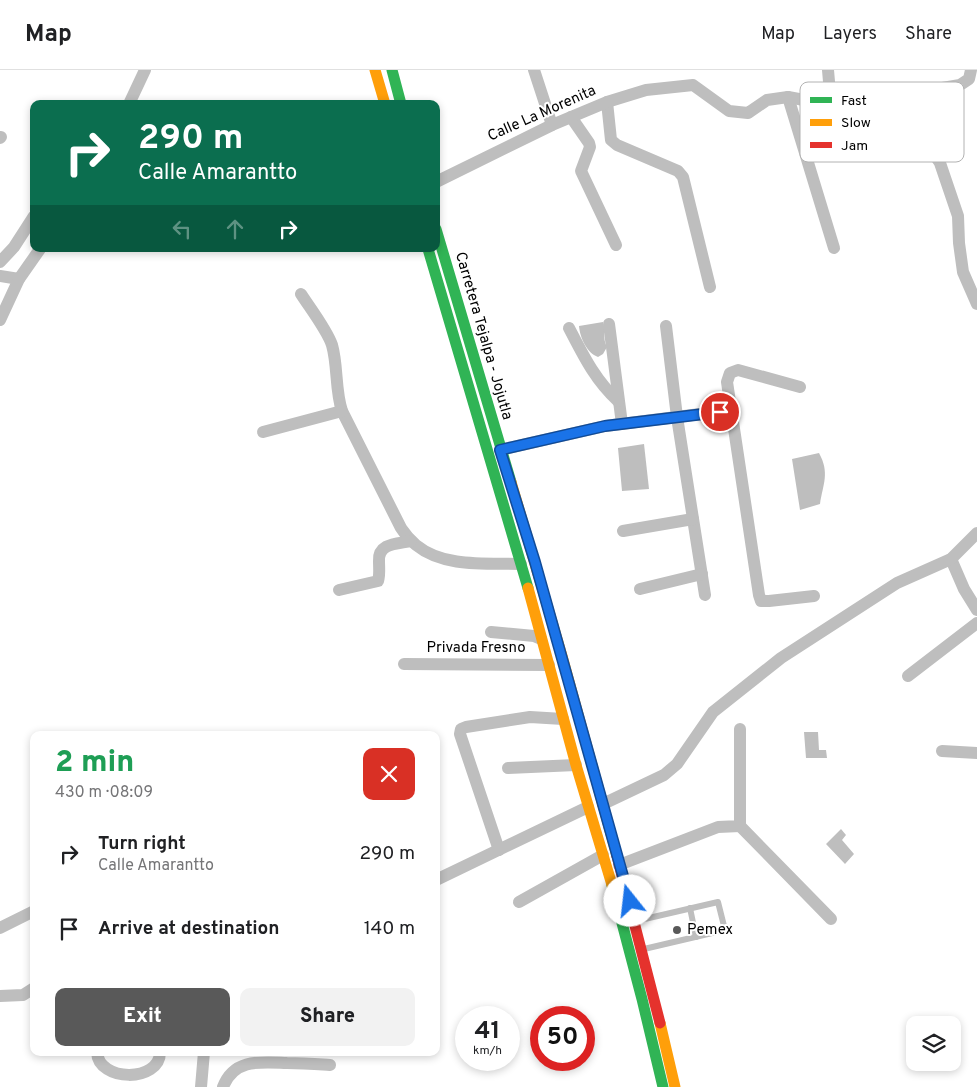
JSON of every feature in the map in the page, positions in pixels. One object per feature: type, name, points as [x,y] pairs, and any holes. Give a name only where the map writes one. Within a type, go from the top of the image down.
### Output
[{"type":"main road","points":[[375,70],[384,100]]},
{"type":"main road","points":[[392,70],[400,100]]},
{"type":"main road","name":"Carretera Tejalpa - Jojutla","points":[[440,243],[559,646],[635,922],[675,1087]]},
{"type":"main road","name":"Carretera Tejalpa - Jojutla","points":[[429,252],[521,564],[563,719],[603,855],[642,999],[663,1087]]},
{"type":"main road","points":[[542,644],[559,646]]},
{"type":"street","points":[[131,100],[145,70]]},
{"type":"street","points":[[534,70],[552,125]]},
{"type":"street","points":[[964,82],[969,79],[971,70]]},
{"type":"street","name":"Calle La Morenita","points":[[440,180],[552,125],[607,102],[646,90],[693,85],[729,111],[748,113],[767,100],[788,98]]},
{"type":"street","points":[[800,100],[788,98],[800,137]]},
{"type":"street","points":[[607,102],[611,140],[617,145],[678,171],[683,177],[710,287]]},
{"type":"street","points":[[571,117],[590,147],[581,171],[616,245]]},
{"type":"street","points":[[808,162],[834,248]]},
{"type":"street","points":[[939,162],[958,216],[963,272],[977,304]]},
{"type":"street","points":[[0,262],[14,247],[30,222]]},
{"type":"street","points":[[0,320],[6,293],[19,279],[38,252]]},
{"type":"street","points":[[0,276],[19,279]]},
{"type":"street","points":[[301,294],[331,342],[334,353],[338,399],[342,411],[401,528],[411,541],[417,547],[436,556],[463,563],[521,564]]},
{"type":"street","points":[[609,324],[622,424]]},
{"type":"street","points":[[666,326],[677,417],[705,595]]},
{"type":"street","points":[[569,328],[587,365],[604,389],[618,401]]},
{"type":"street","points":[[800,387],[738,370],[730,373],[727,382],[761,601],[814,596]]},
{"type":"street","points":[[263,432],[342,411]]},
{"type":"street","points":[[500,450],[605,426],[731,411]]},
{"type":"street","points":[[623,531],[693,519]]},
{"type":"street","points":[[602,804],[664,775],[677,764],[702,725],[713,712],[781,658],[898,583],[951,559],[977,533]]},
{"type":"street","points":[[339,590],[378,581],[378,556],[380,552],[385,546],[411,541]]},
{"type":"street","points":[[951,559],[964,589],[977,610]]},
{"type":"street","points":[[640,589],[702,574]]},
{"type":"street","points":[[908,676],[977,623]]},
{"type":"street","points":[[491,632],[534,636],[542,644]]},
{"type":"street","name":"Privada Fresno","points":[[404,664],[548,665]]},
{"type":"street","points":[[499,850],[460,734],[461,729],[530,717],[563,719]]},
{"type":"street","points":[[740,729],[740,826],[831,919]]},
{"type":"street","points":[[942,751],[977,753]]},
{"type":"street","points":[[508,768],[576,765]]},
{"type":"street","points":[[440,878],[588,807]]},
{"type":"street","points":[[619,865],[718,827],[740,826]]},
{"type":"street","points":[[519,902],[603,855]]},
{"type":"street","points":[[1,930],[30,913]]},
{"type":"street","points":[[0,996],[23,995],[30,991]]},
{"type":"street","points":[[97,1056],[101,1066],[125,1081],[154,1068],[160,1056]]},
{"type":"street","points":[[201,1087],[204,1056]]},
{"type":"street","points":[[224,1087],[227,1077],[234,1070],[245,1064],[260,1062],[330,1064]]},
{"type":"lane","points":[[635,922],[718,902],[725,930],[642,949]]},
{"type":"lane","points":[[690,908],[696,937]]},
{"type":"shaded area","points":[[603,322],[607,347],[603,354],[598,357],[585,344],[579,326]]},
{"type":"shaded area","points":[[644,444],[649,489],[622,491],[618,448]]},
{"type":"shaded area","points":[[819,453],[825,473],[820,504],[800,510],[792,459]]},
{"type":"shaded area","points":[[804,732],[818,732],[819,750],[826,750],[827,758],[806,758]]},
{"type":"shaded area","points":[[841,829],[846,835],[842,840],[854,854],[845,864],[826,844]]},
{"type":"traffic: fast","points":[[392,70],[400,100]]},
{"type":"traffic: fast","points":[[440,242],[511,482]]},
{"type":"traffic: fast","points":[[429,252],[528,588]]},
{"type":"traffic: fast","points":[[612,885],[663,1087]]},
{"type":"traffic: slow","points":[[375,70],[384,100]]},
{"type":"traffic: slow","points":[[511,482],[562,656],[617,856]]},
{"type":"traffic: slow","points":[[528,588],[576,765],[612,885]]},
{"type":"traffic: slow","points":[[660,1023],[675,1087]]},
{"type":"traffic: jam","points":[[617,856],[660,1023]]},
{"type":"place","name":"Pemex","points":[[677,930]]},
{"type":"route","points":[[630,901],[535,562],[500,450],[605,426],[720,412]]}]
